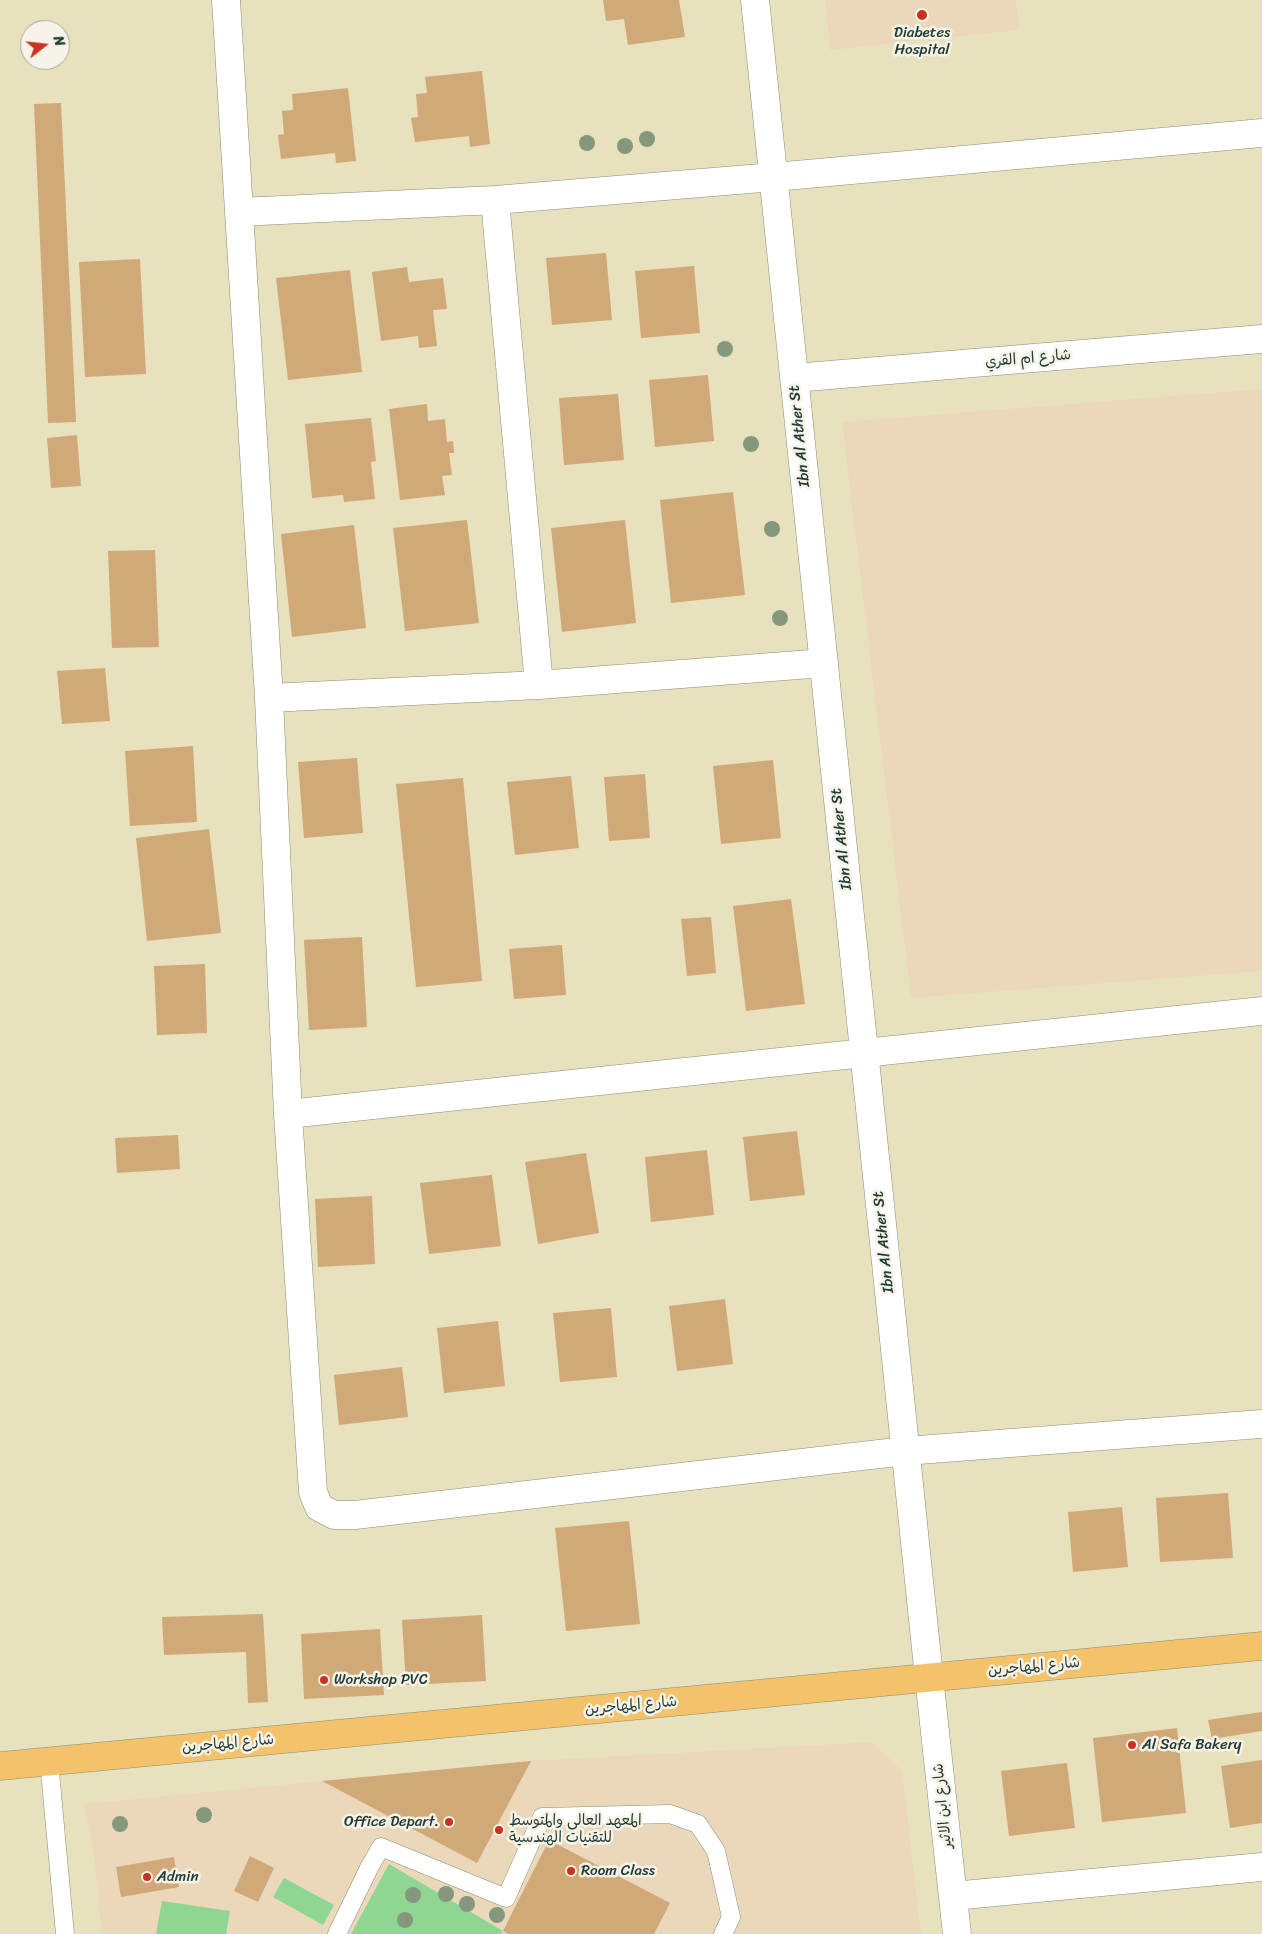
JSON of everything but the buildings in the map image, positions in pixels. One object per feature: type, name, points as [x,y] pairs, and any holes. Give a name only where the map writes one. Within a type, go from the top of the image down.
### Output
[{"type":"main road","name":"شارع المهاجرين","points":[[0,1766],[1262,1646]]},
{"type":"street","points":[[226,0],[269,698],[288,1114],[313,1492],[319,1507],[334,1515],[355,1515],[905,1451],[1262,1424]]},
{"type":"street","name":"Ibn Al Ather St","points":[[755,0],[929,1677]]},
{"type":"street","points":[[239,212],[495,200],[1262,133]]},
{"type":"street","points":[[495,200],[539,685]]},
{"type":"street","name":"شارع ام القري","points":[[794,378],[1262,339]]},
{"type":"street","points":[[269,698],[539,685],[824,664]]},
{"type":"street","points":[[288,1114],[1262,1011]]},
{"type":"street","name":"شارع ابن الاثير","points":[[929,1677],[957,1934]]},
{"type":"street","points":[[953,1896],[1262,1868]]},
{"type":"lane","points":[[49,1761],[65,1934]]},
{"type":"lane","points":[[337,1934],[381,1847],[506,1898],[542,1817],[670,1814],[698,1824],[716,1851],[731,1917],[723,1934]]},
{"type":"shaded area","name":"Diabetes Hospital","points":[[825,0],[1016,0],[1019,30],[830,50]]},
{"type":"shaded area","points":[[1262,389],[1262,971],[911,998],[842,422]]},
{"type":"shaded area","name":"المعهد العالي والمتوسط للتقنيات الهندسية","points":[[872,1742],[902,1771],[921,1934],[102,1934],[94,1855],[84,1804],[531,1761]]},
{"type":"green space","points":[[389,1864],[503,1931],[501,1934],[351,1934]]},
{"type":"green space","points":[[284,1878],[334,1905],[323,1925],[273,1897]]},
{"type":"green space","points":[[162,1901],[230,1911],[226,1934],[156,1934]]},
{"type":"place","name":"Diabetes Hospital","points":[[922,15]]},
{"type":"place","name":"Workshop PVC","points":[[324,1680]]},
{"type":"place","name":"Al Safa Bakery","points":[[1132,1745]]},
{"type":"place","name":"Office Depart.","points":[[449,1822]]},
{"type":"place","name":"المعهد العالي والمتوسط للتقنيات الهندسية","points":[[499,1830]]},
{"type":"place","name":"Room Class","points":[[571,1871]]},
{"type":"place","name":"Admin","points":[[147,1877]]}]
